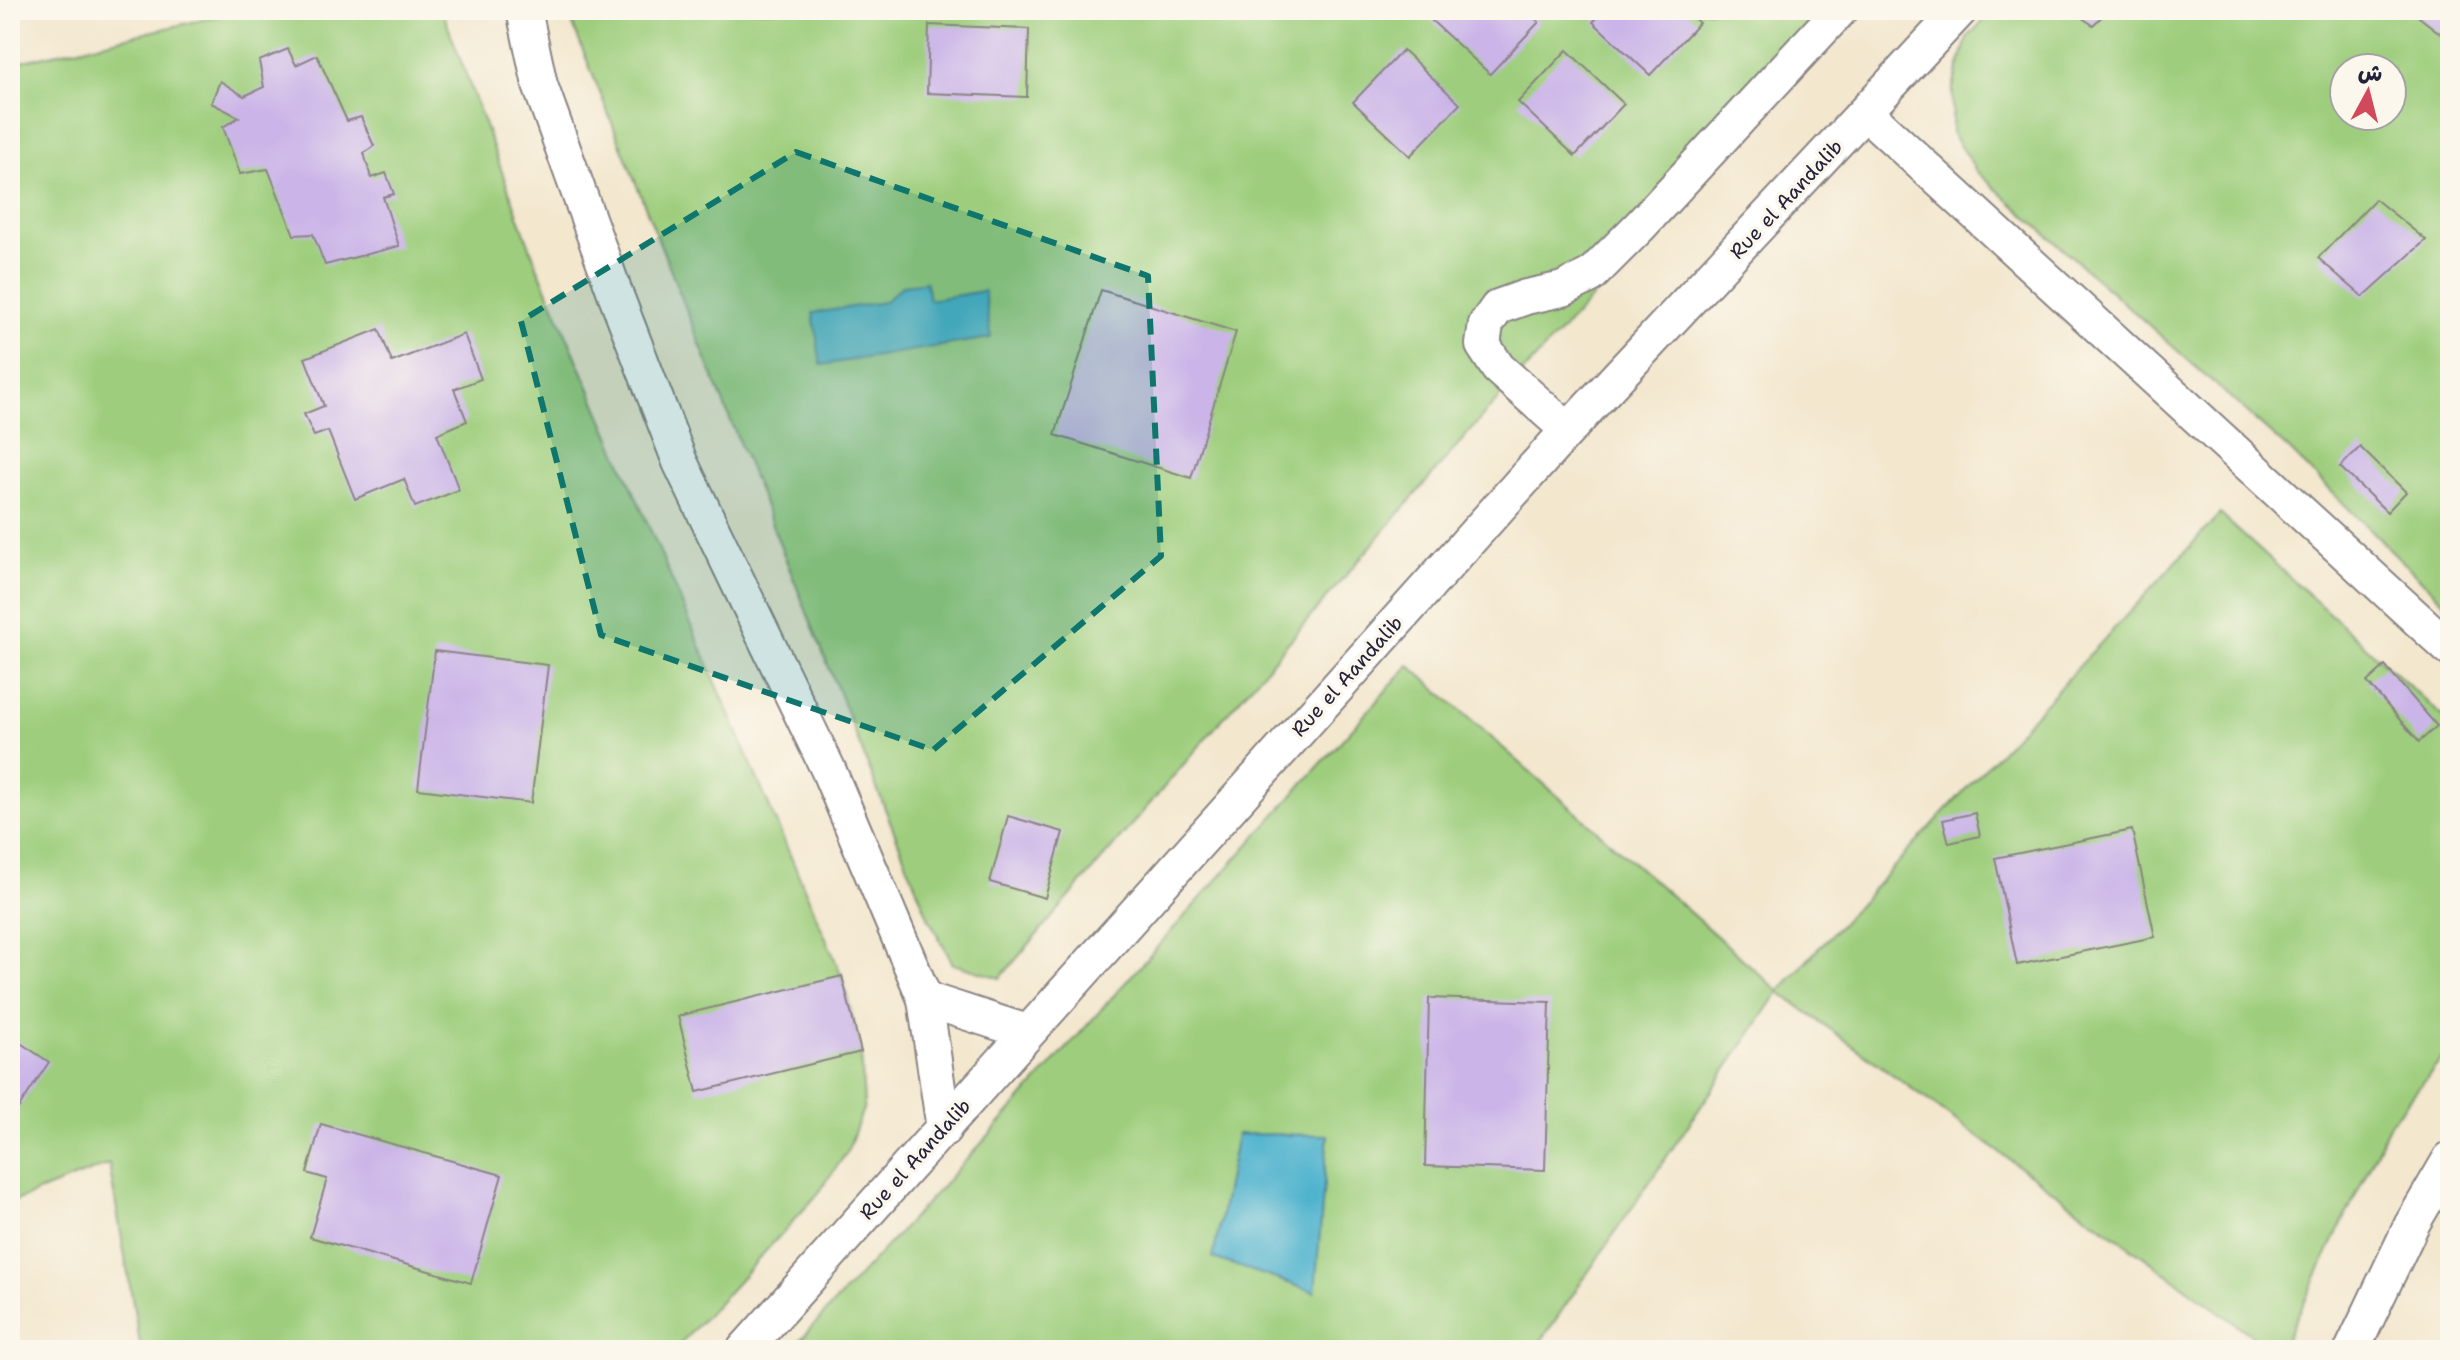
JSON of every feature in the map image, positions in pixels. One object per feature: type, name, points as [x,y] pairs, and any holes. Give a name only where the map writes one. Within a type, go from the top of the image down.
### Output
[{"type":"street","points":[[524,10],[540,85],[680,462],[828,769],[925,999],[944,1129]]},
{"type":"street","points":[[1568,430],[1498,368],[1483,345],[1486,324],[1498,307],[1563,289],[1591,275],[1840,10]]},
{"type":"street","name":"Rue el Aandalib","points":[[744,1350],[1568,430],[1960,10]]},
{"type":"street","points":[[1866,113],[2450,649]]},
{"type":"street","points":[[925,999],[1027,1032]]},
{"type":"street","points":[[2352,1350],[2412,1224],[2450,1159]]},
{"type":"highlighted area","points":[[796,152],[1148,276],[1161,556],[933,750],[601,635],[521,321]]},
{"type":"green space","points":[[245,10],[442,10],[537,266],[842,976],[861,1052],[864,1106],[847,1152],[817,1195],[675,1350],[141,1350],[109,1164],[10,1203],[10,64]]},
{"type":"green space","points":[[567,10],[1858,10],[1488,410],[1000,978],[953,964],[929,919]]},
{"type":"green space","points":[[1993,10],[2450,10],[2450,608],[2289,450],[1977,172],[1952,134],[1953,87],[1967,38]]},
{"type":"green space","points":[[2220,514],[2450,723],[2450,1049],[2391,1122],[2281,1350],[2272,1350],[1779,992],[1535,1350],[791,1350],[991,1133],[1409,665],[1779,991]]},
{"type":"water","points":[[926,282],[929,300],[984,291],[991,338],[821,365],[813,313],[884,302],[903,285]]},
{"type":"water","points":[[1237,1134],[1328,1135],[1315,1292],[1213,1258]]},
{"type":"building","points":[[1443,10],[1525,10],[1539,22],[1490,74],[1432,21]]},
{"type":"building","points":[[1604,10],[1685,10],[1699,23],[1650,75],[1593,22]]},
{"type":"building","points":[[2070,10],[2109,10],[2093,25]]},
{"type":"building","points":[[2410,10],[2450,10],[2450,41]]},
{"type":"building","points":[[929,25],[1029,29],[1027,97],[927,93]]},
{"type":"building","points":[[288,49],[296,65],[317,55],[347,121],[361,117],[374,146],[364,153],[371,178],[386,173],[394,194],[383,197],[399,246],[325,265],[313,234],[294,235],[268,169],[240,174],[223,127],[239,117],[211,103],[220,81],[244,96],[264,87],[259,61]]},
{"type":"building","points":[[1403,50],[1460,104],[1410,156],[1353,102]]},
{"type":"building","points":[[1567,50],[1624,104],[1575,156],[1518,102]]},
{"type":"building","points":[[2375,199],[2426,240],[2363,297],[2318,258]]},
{"type":"building","points":[[1101,290],[1236,332],[1191,478],[1055,435]]},
{"type":"building","points":[[379,329],[392,362],[464,334],[481,379],[454,389],[467,421],[437,434],[459,490],[415,507],[404,479],[355,499],[328,431],[314,436],[304,414],[324,406],[305,358]]},
{"type":"building","points":[[2360,447],[2406,492],[2387,512],[2340,467]]},
{"type":"building","points":[[435,651],[548,665],[531,803],[418,789]]},
{"type":"building","points":[[2385,666],[2437,726],[2419,742],[2367,682]]},
{"type":"building","points":[[1975,813],[1980,836],[1949,843],[1943,820]]},
{"type":"building","points":[[1008,816],[1063,832],[1045,898],[990,882]]},
{"type":"building","points":[[2132,830],[2155,937],[2017,965],[1995,858]]},
{"type":"building","points":[[842,976],[861,1052],[697,1092],[678,1016]]},
{"type":"building","points":[[1429,998],[1550,1002],[1545,1170],[1425,1166]]},
{"type":"building","points":[[10,1036],[49,1062],[10,1121]]},
{"type":"building","points":[[321,1124],[502,1175],[471,1283],[310,1237],[327,1179],[307,1173]]}]
